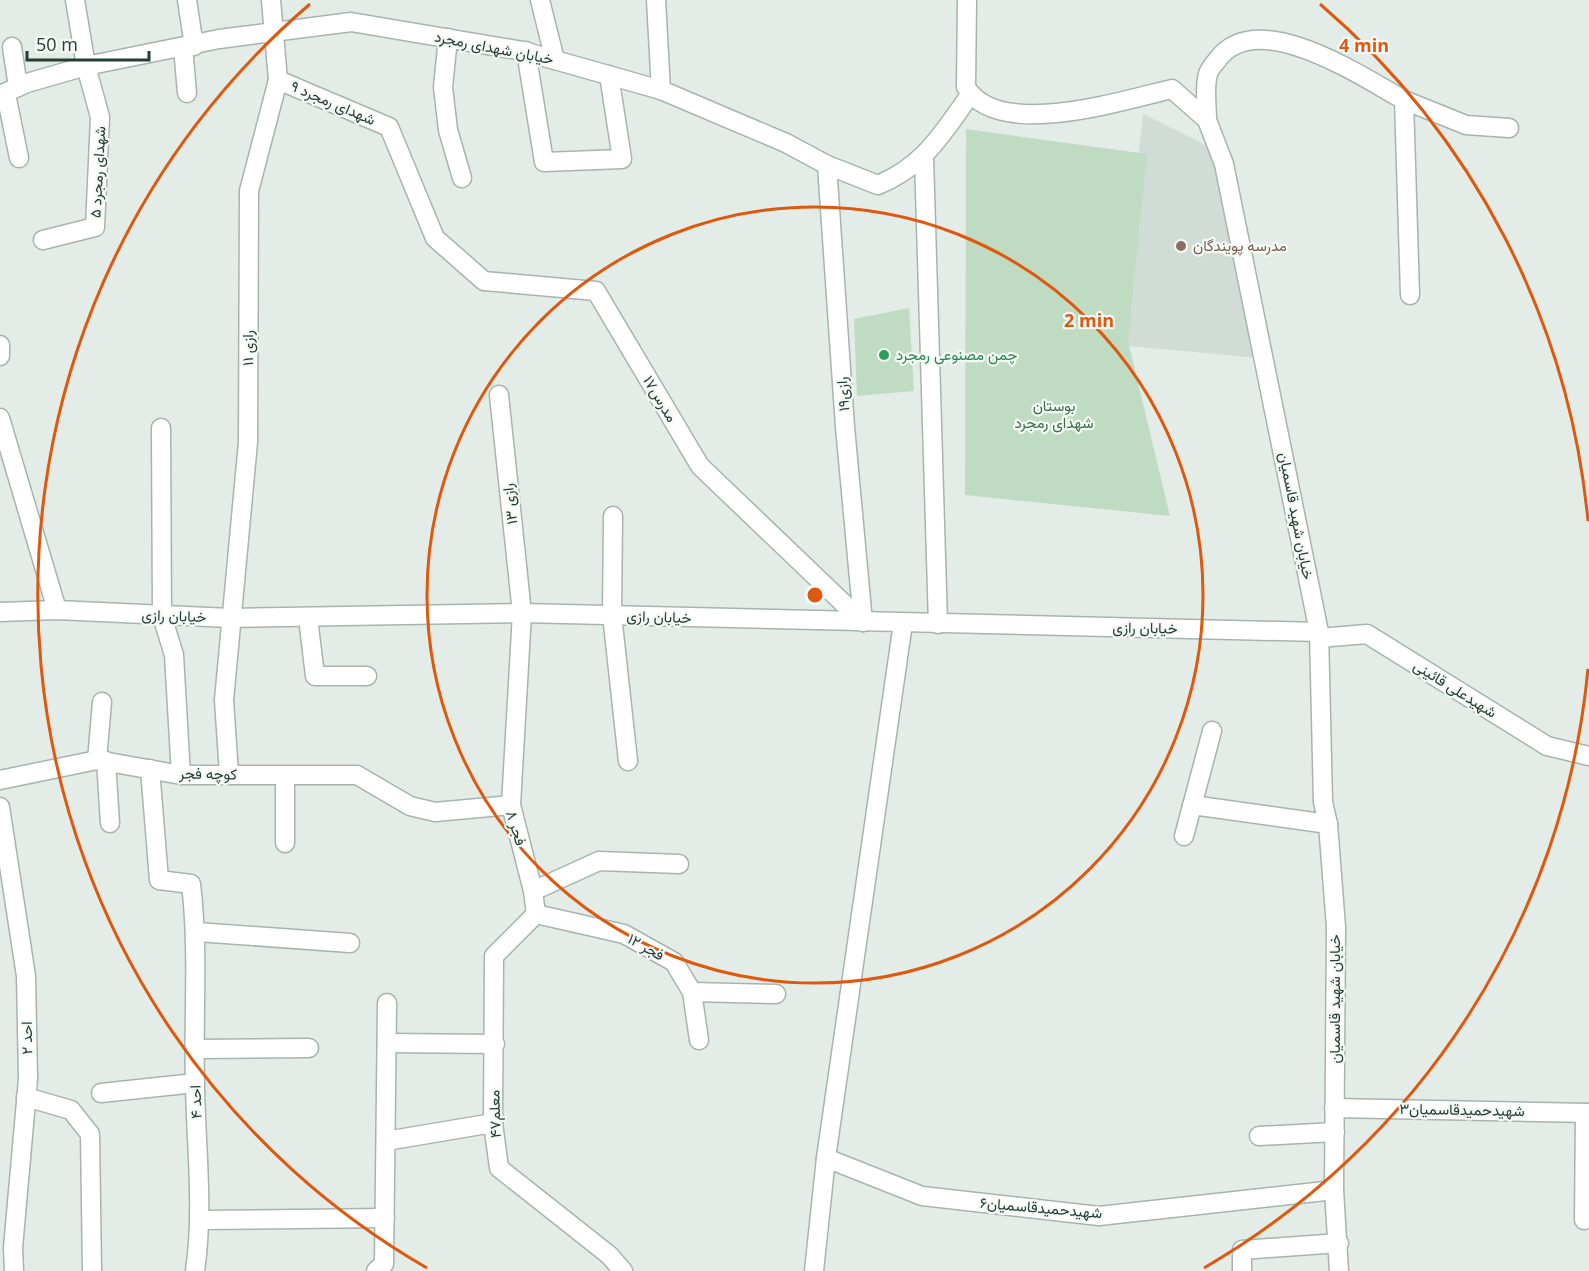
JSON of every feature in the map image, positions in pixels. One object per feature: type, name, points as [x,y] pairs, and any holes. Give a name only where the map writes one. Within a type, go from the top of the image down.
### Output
[{"type":"street","points":[[75,0],[86,66]]},
{"type":"street","points":[[187,0],[187,93]]},
{"type":"street","name":"شهدای رمجرد ۹","points":[[271,0],[278,80],[389,127],[435,238]]},
{"type":"street","points":[[540,0],[555,60]]},
{"type":"street","points":[[656,0],[661,90]]},
{"type":"street","points":[[967,0],[966,87],[970,95]]},
{"type":"street","name":"خیابان شهدای رمجرد","points":[[8,92],[86,66],[273,31],[351,22],[526,51],[661,90],[786,143],[827,165],[878,185],[902,175],[924,158],[970,95]]},
{"type":"street","points":[[448,38],[442,87],[448,130],[462,178]]},
{"type":"street","points":[[1207,120],[1208,73],[1226,49],[1253,39],[1282,42],[1333,60],[1404,100],[1466,124],[1509,128]]},
{"type":"street","points":[[12,47],[8,92],[19,158]]},
{"type":"street","points":[[526,51],[544,162],[622,159],[609,75]]},
{"type":"street","name":"شهدای رمجرد ۵","points":[[43,240],[95,227],[100,117],[86,66]]},
{"type":"street","name":"رازی ۱۱","points":[[229,774],[224,700],[248,442],[249,191],[278,80]]},
{"type":"street","name":"خیابان شهید قاسمیان","points":[[970,95],[982,103],[1017,115],[1074,111],[1172,89],[1207,120],[1224,164],[1319,635],[1323,802],[1328,824],[1336,927],[1334,1190],[1340,1271]]},
{"type":"street","points":[[1404,100],[1410,295]]},
{"type":"street","points":[[924,158],[938,624]]},
{"type":"street","name":"رازی۱۹","points":[[827,165],[845,427],[863,622]]},
{"type":"street","name":"مدرس۱۷","points":[[435,238],[484,281],[596,291],[700,466],[863,622]]},
{"type":"street","points":[[0,345],[0,356]]},
{"type":"street","name":"رازی ۱۳","points":[[499,395],[522,613],[511,805]]},
{"type":"street","points":[[0,418],[57,610]]},
{"type":"street","points":[[161,428],[162,616],[174,655],[181,775]]},
{"type":"street","points":[[613,516],[612,615],[628,761]]},
{"type":"street","name":"خیابان رازی","points":[[0,612],[57,610],[230,618],[522,613],[1319,635]]},
{"type":"street","points":[[308,618],[315,676],[367,676]]},
{"type":"street","points":[[814,1271],[826,1158],[903,623]]},
{"type":"street","name":"شهیدعلی قائینی","points":[[1319,635],[1367,634],[1547,746],[1589,756]]},
{"type":"street","points":[[102,702],[102,761],[110,823]]},
{"type":"street","points":[[1184,836],[1212,731]]},
{"type":"street","name":"کوچه فجر","points":[[0,780],[102,761],[181,775],[357,774],[410,806]]},
{"type":"street","name":"احد ۴","points":[[150,769],[159,880],[191,884],[197,932],[195,1083],[200,1220],[195,1271]]},
{"type":"street","points":[[285,776],[285,843]]},
{"type":"street","name":"فجر ۸","points":[[410,806],[435,812],[511,805],[533,891],[536,914]]},
{"type":"street","points":[[1192,805],[1328,824]]},
{"type":"street","name":"احد ۲","points":[[0,807],[5,879],[26,976],[26,1097],[13,1248],[14,1271]]},
{"type":"street","points":[[533,891],[599,861],[679,864]]},
{"type":"street","name":"فجر ۱۲","points":[[536,914],[624,934],[674,962],[693,992],[699,1040]]},
{"type":"street","name":"معلم۴۷","points":[[536,914],[494,956],[493,1123],[498,1168],[609,1255],[623,1271]]},
{"type":"street","points":[[197,932],[350,943]]},
{"type":"street","points":[[693,992],[776,994]]},
{"type":"street","points":[[380,1270],[384,1264],[387,1003]]},
{"type":"street","points":[[387,1043],[495,1044]]},
{"type":"street","points":[[195,1049],[309,1048]]},
{"type":"street","points":[[101,1093],[195,1083]]},
{"type":"street","points":[[26,1097],[71,1110],[90,1134],[92,1271]]},
{"type":"street","name":"شهیدحمیدقاسمیان۳","points":[[1334,1108],[1587,1113]]},
{"type":"street","points":[[1584,1220],[1587,1113]]},
{"type":"street","points":[[387,1141],[493,1123]]},
{"type":"street","points":[[1259,1136],[1335,1132]]},
{"type":"street","name":"شهیدحمیدقاسمیان۶","points":[[826,1158],[922,1197],[1099,1216],[1334,1190]]},
{"type":"street","points":[[200,1220],[385,1218]]},
{"type":"street","points":[[1242,1271],[1242,1250],[1339,1243]]},
{"type":"shaded area","name":"مدرسه پویندگان","points":[[1143,114],[1210,147],[1259,358],[1118,345]]},
{"type":"green space","name":"بوستان شهدای رمجرد","points":[[966,129],[1147,154],[1128,341],[1170,516],[965,495]]},
{"type":"green space","name":"چمن مصنوعی رمجرد","points":[[909,308],[914,391],[857,396],[854,319]]},
{"type":"place","name":"مدرسه پویندگان","points":[[1181,246]]},
{"type":"place","name":"چمن مصنوعی رمجرد","points":[[884,355]]}]
